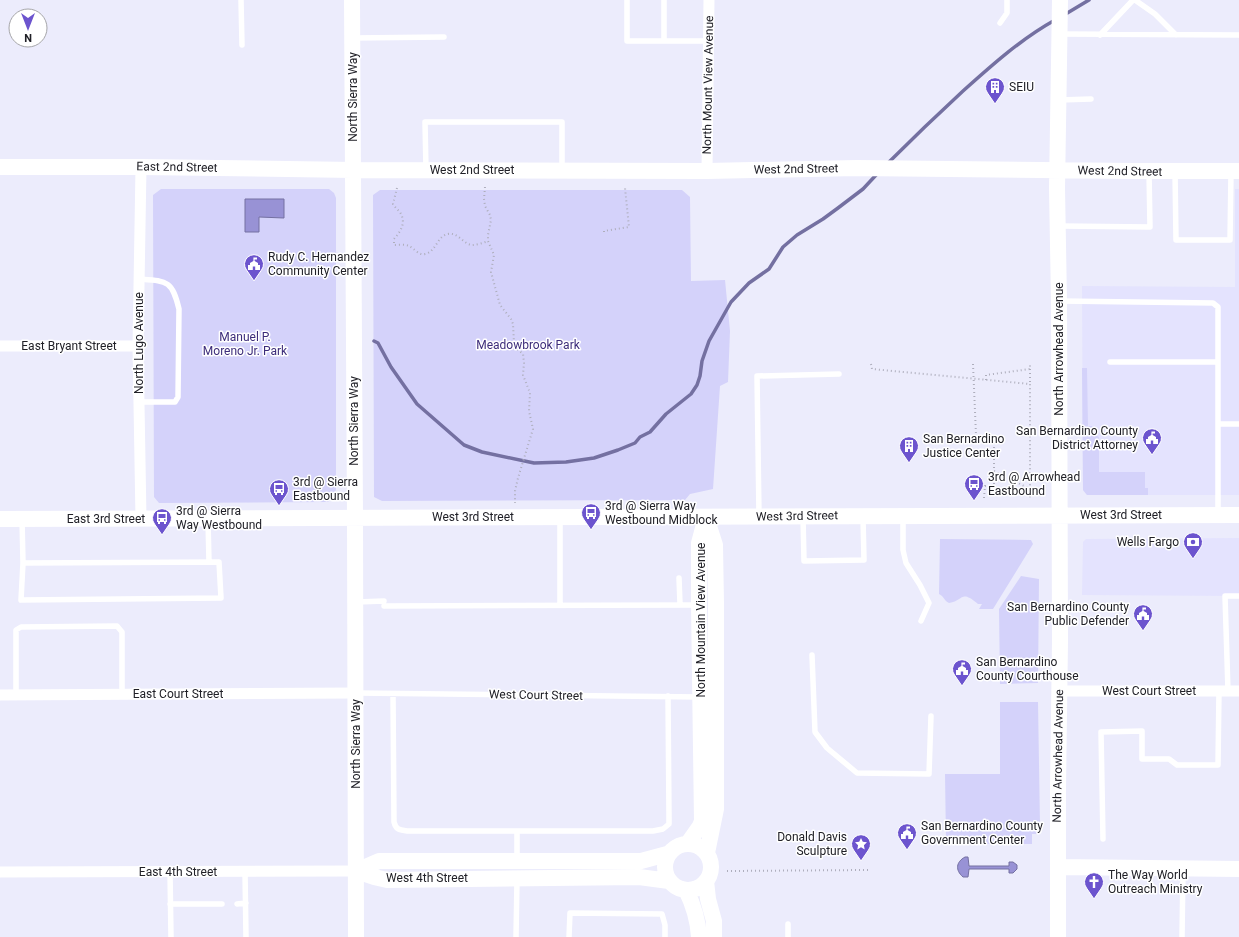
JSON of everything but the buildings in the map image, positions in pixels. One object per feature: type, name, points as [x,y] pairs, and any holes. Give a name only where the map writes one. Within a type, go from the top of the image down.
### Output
[{"type":"street","name":"North Sierra Way","points":[[352,0],[354,170],[356,937]]},
{"type":"street","name":"North Mount View Avenue","points":[[707,170],[709,0]]},
{"type":"street","name":"North Arrowhead Avenue","points":[[1058,937],[1060,641],[1057,170],[1060,2]]},
{"type":"street","name":"East 2nd Street","points":[[0,167],[354,170]]},
{"type":"street","name":"North Lugo Avenue","points":[[140,519],[138,346],[141,167]]},
{"type":"street","name":"West 2nd Street","points":[[354,170],[707,170],[857,168],[1235,171]]},
{"type":"street","name":"East Bryant Street","points":[[0,346],[138,346]]},
{"type":"street","name":"West 3rd Street","points":[[355,518],[803,517],[863,515],[1239,515]]},
{"type":"street","name":"North Mountain View Avenue","points":[[688,843],[702,821],[708,697],[707,604],[715,545],[706,517]]},
{"type":"street","name":"East 3rd Street","points":[[0,519],[355,518]]},
{"type":"street","name":"West Court Street","points":[[1059,691],[1228,691]]},
{"type":"street","name":"East Court Street","points":[[0,694],[356,693]]},
{"type":"street","name":"North Mountain View Avenue","points":[[707,854],[716,809],[708,697]]},
{"type":"street","points":[[680,844],[696,844],[707,854],[710,860],[710,875],[701,886],[694,889],[678,889],[669,881],[664,870],[664,862],[667,854],[673,848],[680,844]]},
{"type":"street","name":"West 4th Street","points":[[356,871],[379,861],[641,861],[667,854]]},
{"type":"street","points":[[1058,867],[1239,869]]},
{"type":"street","name":"West 4th Street","points":[[356,871],[387,880],[639,877],[669,881]]},
{"type":"street","name":"East 4th Street","points":[[0,872],[356,871]]},
{"type":"street","points":[[706,881],[708,899],[714,920],[714,937]]},
{"type":"street","points":[[686,890],[694,906],[698,921],[699,937]]},
{"type":"lane","points":[[241,0],[242,45]]},
{"type":"lane","points":[[627,0],[627,41],[708,41]]},
{"type":"lane","points":[[664,0],[664,41]]},
{"type":"lane","points":[[1000,23],[1007,13],[1007,0]]},
{"type":"lane","points":[[1100,35],[1134,0],[1155,14],[1176,35]]},
{"type":"lane","points":[[1060,38],[1100,35],[1239,35]]},
{"type":"lane","points":[[352,38],[444,37]]},
{"type":"lane","points":[[1058,100],[1091,99]]},
{"type":"lane","points":[[426,170],[425,122],[562,122],[562,170]]},
{"type":"lane","points":[[1058,226],[1150,227],[1149,171]]},
{"type":"lane","points":[[1175,171],[1176,240],[1230,240],[1235,171]]},
{"type":"lane","points":[[139,279],[161,280],[172,286],[176,297],[179,316],[178,398],[175,402],[139,402]]},
{"type":"lane","points":[[1059,301],[1213,303],[1218,307],[1218,515]]},
{"type":"lane","points":[[1110,362],[1218,362]]},
{"type":"lane","points":[[759,517],[757,376],[839,374]]},
{"type":"lane","points":[[1218,424],[1239,424]]},
{"type":"lane","points":[[803,517],[804,561],[864,560],[863,515]]},
{"type":"lane","points":[[903,515],[903,550],[906,563],[929,603],[921,621]]},
{"type":"lane","points":[[560,517],[560,605]]},
{"type":"lane","points":[[22,519],[23,563],[21,600],[221,598],[219,562],[23,563]]},
{"type":"lane","points":[[208,519],[209,562]]},
{"type":"lane","points":[[679,578],[680,604]]},
{"type":"lane","points":[[1102,839],[1101,732],[1142,731],[1142,759],[1169,759],[1176,765],[1218,765],[1228,691],[1225,596],[1239,596]]},
{"type":"lane","points":[[355,602],[560,605],[707,604]]},
{"type":"lane","points":[[16,694],[16,630],[21,626],[117,626],[122,632],[122,694]]},
{"type":"lane","points":[[812,655],[814,732],[827,748],[857,773],[930,774],[931,716]]},
{"type":"lane","name":"West Court Street","points":[[356,693],[708,697]]},
{"type":"lane","points":[[393,694],[394,822],[395,827],[399,830],[407,831],[653,831],[663,829],[669,824],[668,696]]},
{"type":"lane","points":[[517,831],[517,861]]},
{"type":"lane","points":[[1182,937],[1183,868]]},
{"type":"lane","points":[[170,872],[171,937]]},
{"type":"lane","points":[[245,872],[246,937]]},
{"type":"lane","points":[[516,937],[517,878]]},
{"type":"lane","points":[[237,904],[246,903]]},
{"type":"lane","points":[[170,904],[222,904]]},
{"type":"lane","points":[[569,937],[570,913],[662,914],[665,925],[665,937]]},
{"type":"lane","points":[[788,924],[788,937]]},
{"type":"path","points":[[485,187],[485,206],[491,220],[488,241],[494,255],[491,272],[500,305],[511,319],[514,329],[514,343],[524,358],[523,375],[530,393],[529,411],[533,429],[518,478],[515,503]]},
{"type":"path","points":[[397,188],[393,204],[401,214],[403,220],[401,231],[394,239],[394,245],[408,245],[421,254],[425,254],[432,250],[443,236],[448,234],[455,234],[471,245],[488,241]]},
{"type":"path","points":[[604,232],[629,227],[625,188]]},
{"type":"path","points":[[871,364],[872,369],[1030,384]]},
{"type":"path","points":[[973,364],[976,435]]},
{"type":"path","points":[[1030,364],[1030,498]]},
{"type":"path","points":[[986,380],[986,375],[1030,369]]},
{"type":"path","points":[[984,498],[985,486],[994,487],[994,435]]},
{"type":"path","points":[[994,472],[1030,489]]},
{"type":"path","points":[[727,871],[868,870]]},
{"type":"shaded area","points":[[1235,189],[1239,189],[1239,495],[1087,495],[1083,490],[1082,286],[1235,287]]},
{"type":"shaded area","points":[[245,199],[284,199],[284,218],[259,217],[259,232],[245,232]]},
{"type":"shaded area","points":[[1239,538],[1239,596],[1082,595],[1083,542],[1086,539]]},
{"type":"shaded area","points":[[965,857],[968,857],[969,866],[1009,866],[1009,862],[1013,862],[1017,865],[1017,869],[1013,873],[1009,873],[1009,869],[969,869],[968,877],[963,877],[959,872],[958,864]]},
{"type":"green space","name":"Manuel P. Moreno Jr. Park","points":[[161,189],[329,189],[334,193],[336,198],[336,490],[328,502],[159,503],[154,497],[153,195]]},
{"type":"green space","name":"Meadowbrook Park","points":[[380,190],[682,190],[690,197],[691,281],[725,280],[730,331],[728,382],[720,386],[713,489],[690,494],[685,500],[382,501],[374,497],[373,195]]},
{"type":"green space","points":[[1082,368],[1087,368],[1088,426],[1092,426],[1092,432],[1099,437],[1099,472],[1145,472],[1145,488],[1148,488],[1148,495],[1087,495],[1083,490]]},
{"type":"green space","points":[[940,539],[1031,540],[1033,544],[993,609],[979,609],[982,604],[978,604],[968,597],[962,597],[949,603],[939,594]]},
{"type":"green space","points":[[1021,576],[1039,579],[1038,683],[1000,684],[999,609]]},
{"type":"green space","points":[[1000,702],[1038,702],[1040,825],[1037,825],[1037,834],[1032,834],[1032,844],[961,844],[961,841],[946,841],[945,774],[1000,774]]},
{"type":"waterway","points":[[1064,15],[1089,0]]},
{"type":"waterway","points":[[887,164],[953,100],[996,62],[1030,35],[1055,20]]},
{"type":"waterway","points":[[374,341],[378,343],[391,367],[417,404],[464,445],[482,452],[534,463],[566,462],[594,458],[635,443],[640,437],[650,432],[666,414],[691,394],[697,385],[702,361],[709,341],[731,302],[749,283],[769,269],[783,247],[797,235],[823,219],[863,189],[877,174]]},
{"type":"place","name":"SEIU","points":[[995,104]]},
{"type":"place","name":"Rudy C. Hernandez Community Center","points":[[254,281]]},
{"type":"place","name":"San Bernardino County District Attorney","points":[[1152,455]]},
{"type":"place","name":"San Bernardino Justice Center","points":[[909,463]]},
{"type":"place","name":"3rd @ Arrowhead Eastbound","points":[[974,501]]},
{"type":"place","name":"3rd @ Sierra Eastbound","points":[[279,506]]},
{"type":"place","name":"3rd @ Sierra Way Westbound Midblock","points":[[591,530]]},
{"type":"place","name":"3rd @ Sierra Way Westbound","points":[[162,535]]},
{"type":"place","name":"Wells Fargo","points":[[1193,559]]},
{"type":"place","name":"San Bernardino County Public Defender","points":[[1143,631]]},
{"type":"place","name":"San Bernardino County Courthouse","points":[[962,686]]},
{"type":"place","name":"San Bernardino County Government Center","points":[[907,850]]},
{"type":"place","name":"Donald Davis Sculpture","points":[[861,861]]},
{"type":"place","name":"The Way World Outreach Ministry","points":[[1094,899]]}]
